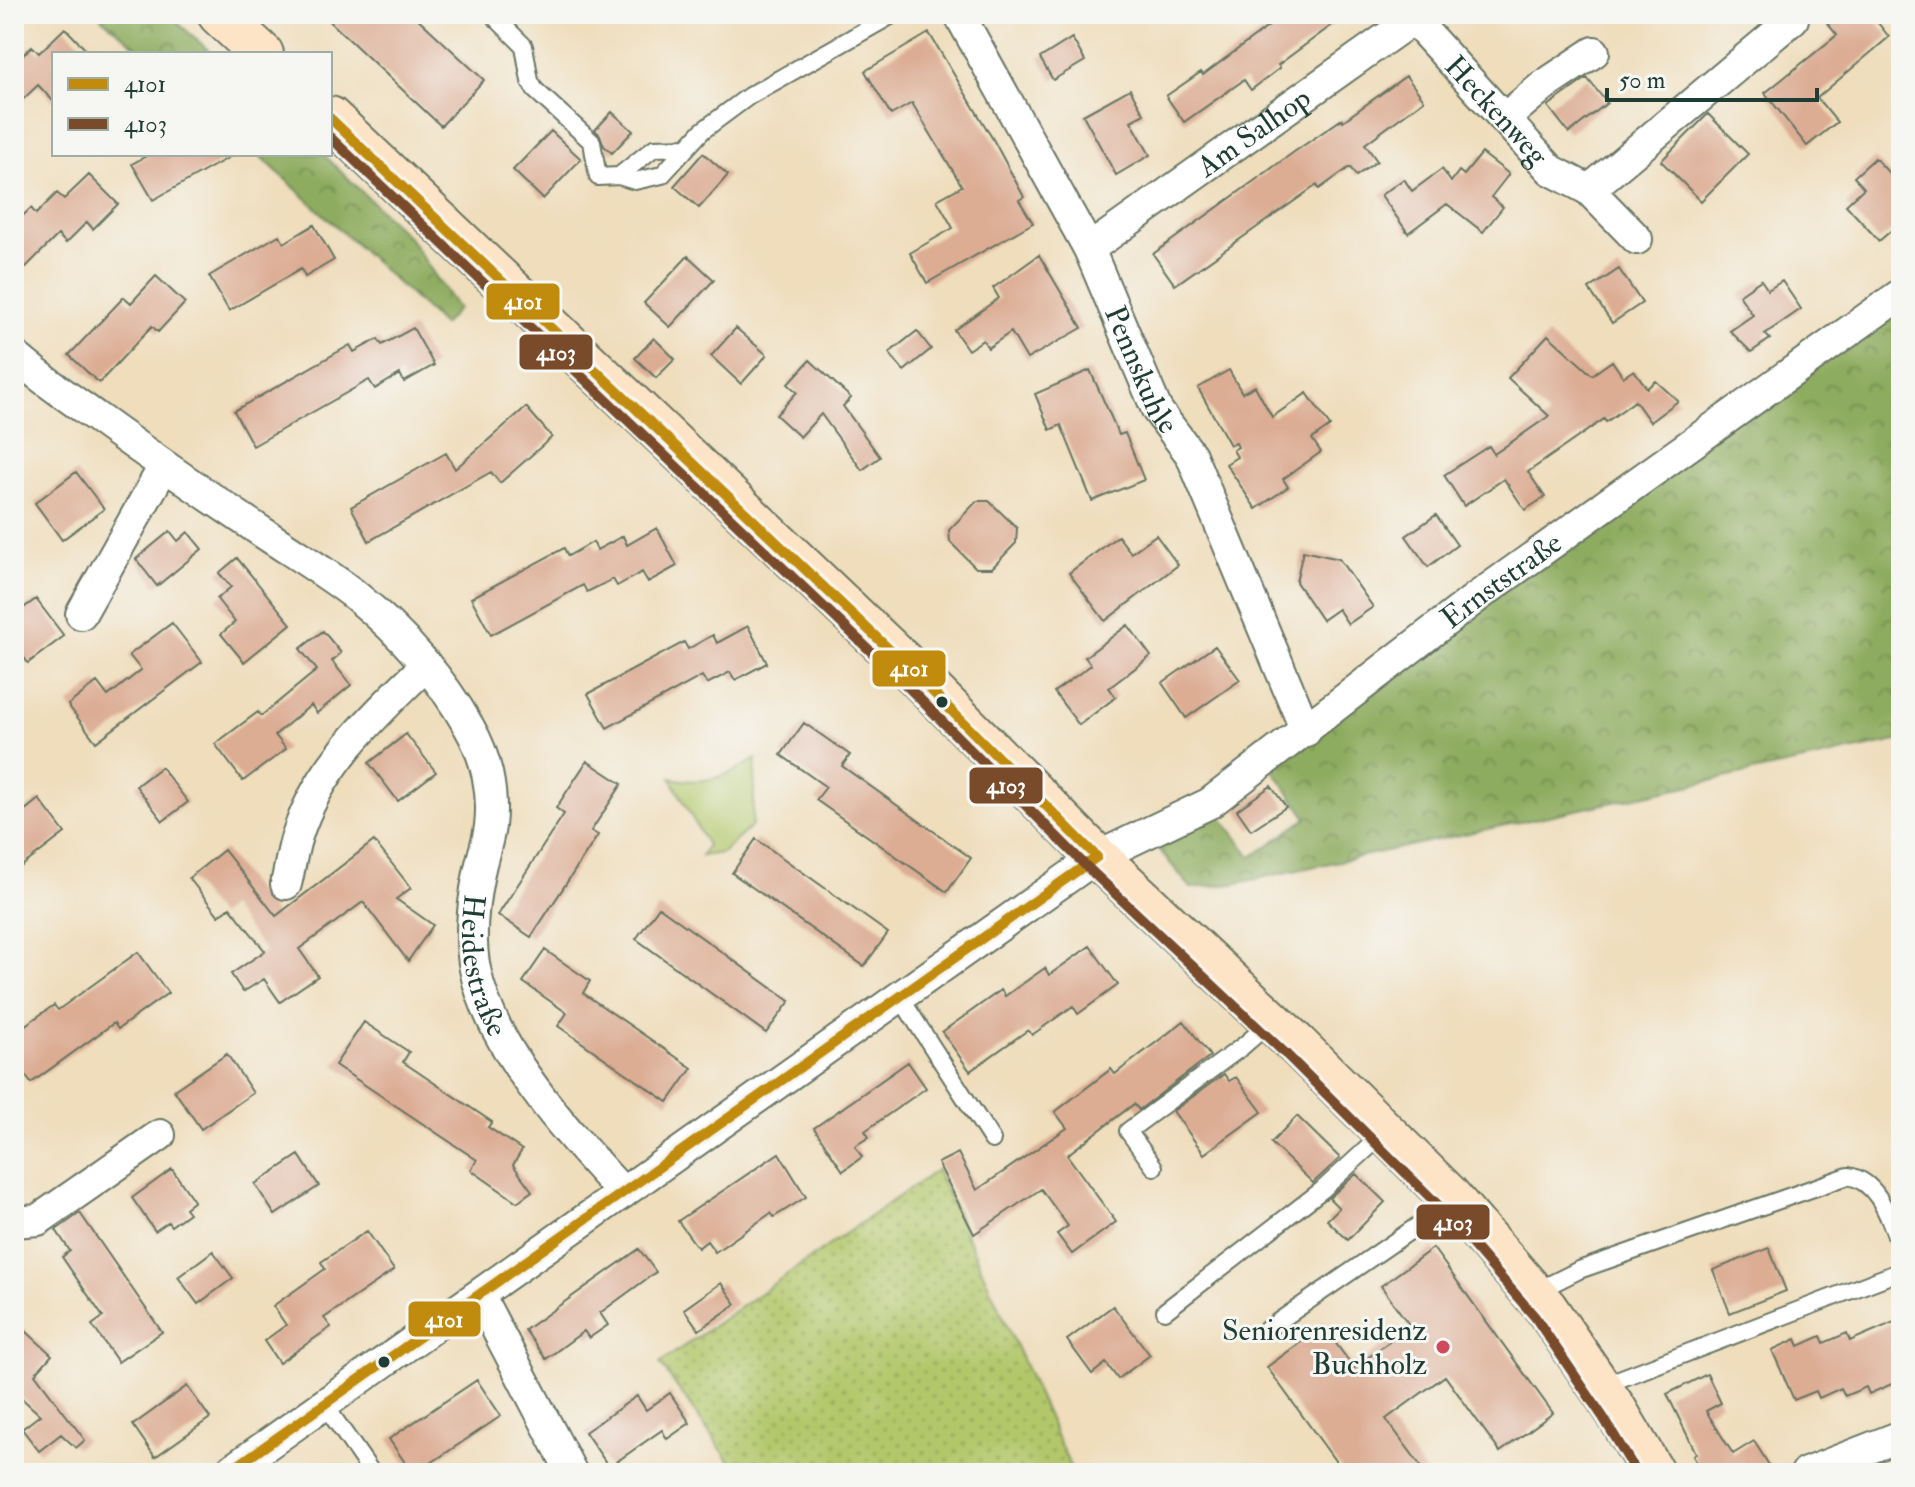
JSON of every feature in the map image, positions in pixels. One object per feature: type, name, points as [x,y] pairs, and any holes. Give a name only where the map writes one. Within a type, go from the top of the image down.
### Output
[{"type":"main road","points":[[227,16],[260,52]]},
{"type":"main road","points":[[332,120],[902,662],[1097,857],[1272,1021],[1453,1201],[1546,1308],[1600,1386],[1653,1473]]},
{"type":"street","name":"Pennskuhle","points":[[959,14],[1089,249],[1157,410],[1191,455],[1306,731]]},
{"type":"street","name":"Am Salhop","points":[[1089,249],[1411,17]]},
{"type":"street","name":"Heckenweg","points":[[1411,17],[1551,170],[1589,190],[1637,239]]},
{"type":"street","points":[[1589,190],[1793,19]]},
{"type":"street","points":[[1504,119],[1543,86],[1594,52]]},
{"type":"street","name":"Ernststraße","points":[[227,1473],[1097,857],[1210,803],[1477,597],[1901,294]]},
{"type":"street","name":"Heidestraße","points":[[14,355],[164,466],[353,594],[426,665],[470,728],[483,758],[490,788],[490,826],[478,874],[473,923],[475,967],[484,999],[499,1033],[548,1107],[623,1193]]},
{"type":"street","points":[[81,614],[164,466]]},
{"type":"street","points":[[286,884],[298,833],[324,777],[355,735],[426,665]]},
{"type":"street","points":[[14,1222],[38,1220],[160,1135]]},
{"type":"street","points":[[479,1295],[572,1473]]},
{"type":"street","points":[[1806,1473],[1901,1436]]},
{"type":"lane","points":[[492,14],[524,46],[530,81],[535,90],[592,142],[598,177],[619,176],[635,181],[647,181],[662,175],[702,131],[749,96],[894,14]]},
{"type":"lane","points":[[619,176],[654,148],[686,147]]},
{"type":"lane","points":[[900,997],[992,1140]]},
{"type":"lane","points":[[1154,1167],[1128,1131],[1272,1021]]},
{"type":"lane","points":[[1165,1311],[1322,1190],[1384,1133]]},
{"type":"lane","points":[[1533,1293],[1579,1270],[1848,1176],[1861,1178],[1871,1187],[1901,1248]]},
{"type":"lane","points":[[1266,1330],[1453,1201]]},
{"type":"lane","points":[[1600,1386],[1901,1271]]},
{"type":"lane","points":[[324,1404],[372,1473]]},
{"type":"green space","points":[[97,14],[168,14],[211,52],[143,52]]},
{"type":"green space","points":[[260,156],[325,156],[410,239],[458,309],[443,325]]},
{"type":"green space","points":[[1901,294],[1901,740],[1233,884],[1191,888],[1146,834],[1210,803],[1252,857],[1307,818],[1266,760]]},
{"type":"green space","points":[[756,759],[752,826],[722,853],[701,856],[707,845],[671,778],[694,781],[715,778]]},
{"type":"green space","points":[[937,1170],[1073,1473],[738,1473],[660,1363]]},
{"type":"building","points":[[322,14],[413,14],[484,80],[441,126]]},
{"type":"building","points":[[1285,14],[1347,14],[1278,65],[1280,68],[1251,90],[1244,80],[1184,122],[1166,96],[1201,72],[1203,75]]},
{"type":"building","points":[[1839,14],[1871,14],[1889,37],[1817,98],[1837,122],[1807,146],[1765,93],[1837,35],[1827,23]]},
{"type":"building","points":[[65,28],[88,52],[52,52],[52,100],[38,85],[14,108],[14,64],[32,46],[39,53]]},
{"type":"building","points":[[929,33],[994,141],[1024,197],[1019,200],[1033,223],[927,283],[910,253],[953,228],[937,200],[962,186],[912,103],[891,115],[865,71]]},
{"type":"building","points":[[1072,38],[1085,61],[1053,80],[1040,58]]},
{"type":"building","points":[[1406,76],[1424,100],[1365,144],[1377,161],[1356,176],[1350,167],[1319,189],[1317,185],[1175,285],[1153,254]]},
{"type":"building","points":[[1587,78],[1607,103],[1569,133],[1548,106]]},
{"type":"building","points":[[1130,89],[1144,114],[1131,121],[1150,155],[1116,175],[1083,115]]},
{"type":"building","points":[[612,112],[633,131],[612,153],[595,130]]},
{"type":"building","points":[[1708,114],[1748,154],[1701,201],[1661,161]]},
{"type":"building","points":[[551,131],[581,159],[543,199],[513,170]]},
{"type":"building","points":[[703,153],[728,175],[699,208],[674,186]]},
{"type":"building","points":[[1482,153],[1509,174],[1491,197],[1503,207],[1483,232],[1447,204],[1408,233],[1381,195],[1404,179],[1412,191],[1442,169],[1451,182],[1459,171],[1464,175]]},
{"type":"building","points":[[146,156],[231,156],[153,200],[132,164]]},
{"type":"building","points":[[1875,158],[1901,186],[1901,222],[1879,241],[1846,205],[1864,188],[1854,177]]},
{"type":"building","points":[[89,175],[118,204],[93,229],[87,222],[66,243],[58,235],[14,279],[14,224],[31,208],[36,214],[57,193],[64,199]]},
{"type":"building","points":[[314,225],[334,260],[305,277],[301,269],[229,311],[209,276],[279,235],[284,243]]},
{"type":"building","points":[[1039,255],[1082,328],[1027,359],[1011,332],[988,348],[983,340],[968,350],[954,330],[999,298],[993,288]]},
{"type":"building","points":[[688,256],[714,280],[670,327],[644,303]]},
{"type":"building","points":[[1619,269],[1642,303],[1612,323],[1589,289]]},
{"type":"building","points":[[156,276],[185,303],[158,332],[152,326],[99,383],[69,355],[124,297],[131,303]]},
{"type":"building","points":[[1761,280],[1768,290],[1782,281],[1801,309],[1765,334],[1770,339],[1751,352],[1730,331],[1753,315],[1739,295]]},
{"type":"building","points":[[413,328],[434,365],[404,382],[400,374],[375,389],[369,380],[253,446],[234,411],[350,345],[354,352],[378,339],[382,345]]},
{"type":"building","points":[[736,328],[767,355],[741,384],[711,356]]},
{"type":"building","points":[[917,331],[931,349],[904,371],[889,353]]},
{"type":"building","points":[[1548,335],[1592,375],[1612,361],[1623,377],[1634,370],[1647,388],[1656,381],[1678,401],[1650,422],[1635,401],[1528,472],[1545,497],[1525,510],[1504,479],[1464,506],[1444,475],[1489,446],[1494,454],[1549,416],[1508,378]]},
{"type":"building","points":[[654,338],[675,359],[656,378],[635,358]]},
{"type":"building","points":[[810,360],[851,398],[843,406],[880,457],[862,470],[821,414],[800,437],[776,415],[797,392],[788,384]]},
{"type":"building","points":[[1090,370],[1119,435],[1125,433],[1144,480],[1092,501],[1061,425],[1050,430],[1035,394]]},
{"type":"building","points":[[1229,370],[1242,393],[1255,386],[1272,417],[1307,393],[1330,426],[1312,439],[1321,452],[1283,479],[1288,487],[1256,509],[1226,464],[1237,457],[1233,450],[1238,447],[1236,443],[1230,445],[1198,388]]},
{"type":"building","points":[[526,407],[552,437],[500,483],[491,472],[369,541],[351,507],[446,453],[455,469]]},
{"type":"building","points":[[76,472],[104,509],[62,540],[35,503]]},
{"type":"building","points":[[977,501],[989,501],[1017,528],[1016,543],[992,568],[976,568],[950,542],[949,530]]},
{"type":"building","points":[[1436,515],[1457,545],[1428,567],[1406,536]]},
{"type":"building","points":[[657,528],[677,566],[648,582],[642,572],[617,586],[613,579],[587,592],[583,585],[491,635],[471,598],[564,548],[568,556],[593,542],[597,550],[623,536],[627,545]]},
{"type":"building","points":[[170,531],[178,541],[188,532],[202,549],[157,586],[136,559]]},
{"type":"building","points":[[1156,535],[1178,565],[1105,621],[1069,573],[1118,536],[1131,553]]},
{"type":"building","points":[[1303,551],[1339,559],[1373,607],[1348,624],[1338,609],[1322,620],[1296,582]]},
{"type":"building","points":[[237,558],[291,624],[244,662],[221,634],[235,622],[217,599],[231,587],[219,573]]},
{"type":"building","points":[[36,599],[64,636],[28,663],[14,644],[14,615]]},
{"type":"building","points":[[172,623],[202,662],[96,742],[68,705],[97,682],[108,696],[141,670],[129,655]]},
{"type":"building","points":[[1128,625],[1151,656],[1109,688],[1116,697],[1079,725],[1054,692],[1091,665],[1085,657]]},
{"type":"building","points":[[748,626],[767,663],[735,680],[730,672],[707,684],[702,676],[607,728],[588,694],[684,642],[688,649],[713,635],[717,643]]},
{"type":"building","points":[[323,631],[341,653],[332,661],[351,685],[317,713],[311,705],[275,735],[286,749],[243,781],[215,744],[258,712],[261,716],[317,670],[300,649]]},
{"type":"building","points":[[1215,646],[1240,680],[1186,718],[1162,683]]},
{"type":"building","points":[[804,723],[850,755],[842,766],[971,858],[947,892],[816,800],[826,787],[781,755]]},
{"type":"building","points":[[406,734],[436,772],[398,801],[369,763]]},
{"type":"building","points":[[587,761],[622,784],[591,831],[598,835],[531,937],[498,915],[564,814],[556,808]]},
{"type":"building","points":[[161,767],[188,802],[163,821],[136,786]]},
{"type":"building","points":[[1271,786],[1286,807],[1251,830],[1237,810]]},
{"type":"building","points":[[39,799],[65,833],[14,872],[14,819]]},
{"type":"building","points":[[756,839],[888,933],[864,966],[732,873]]},
{"type":"building","points":[[374,841],[411,888],[396,899],[433,925],[408,961],[363,902],[299,949],[318,976],[280,1002],[264,979],[243,992],[231,974],[265,951],[230,907],[219,916],[189,878],[224,850],[276,916]]},
{"type":"building","points":[[659,907],[790,1001],[766,1033],[636,939]]},
{"type":"building","points":[[1090,946],[1118,985],[1078,1014],[1073,1006],[1032,1035],[1028,1030],[970,1071],[942,1032],[1001,990],[1005,996],[1045,968],[1049,975]]},
{"type":"building","points":[[545,950],[590,981],[583,993],[692,1068],[668,1102],[558,1026],[567,1013],[523,982]]},
{"type":"building","points":[[138,952],[168,993],[118,1029],[114,1023],[31,1083],[14,1060],[14,1033],[54,1005],[58,1010]]},
{"type":"building","points":[[1184,1021],[1210,1056],[1139,1110],[1134,1104],[1067,1155],[1116,1222],[1072,1254],[1057,1234],[1068,1226],[1041,1189],[974,1234],[938,1163],[958,1153],[977,1190],[1067,1128],[1055,1112],[1111,1069],[1115,1074]]},
{"type":"building","points":[[364,1022],[409,1052],[403,1062],[492,1122],[488,1127],[522,1150],[513,1165],[532,1191],[517,1202],[471,1170],[477,1160],[335,1065]]},
{"type":"building","points":[[227,1054],[253,1093],[201,1129],[174,1090]]},
{"type":"building","points":[[908,1062],[926,1088],[865,1131],[869,1137],[855,1146],[862,1157],[843,1171],[814,1128]]},
{"type":"building","points":[[1224,1074],[1229,1081],[1236,1077],[1262,1112],[1204,1154],[1173,1111]]},
{"type":"building","points":[[1297,1116],[1340,1158],[1313,1183],[1271,1143]]},
{"type":"building","points":[[779,1153],[806,1197],[774,1217],[771,1213],[715,1252],[707,1241],[698,1248],[678,1221]]},
{"type":"building","points":[[299,1155],[319,1186],[275,1215],[255,1184]]},
{"type":"building","points":[[172,1169],[194,1201],[185,1208],[189,1213],[171,1226],[168,1222],[155,1231],[132,1198]]},
{"type":"building","points":[[1356,1174],[1385,1202],[1348,1240],[1327,1220],[1339,1208],[1329,1198]]},
{"type":"building","points":[[80,1213],[162,1332],[118,1362],[92,1325],[103,1317],[62,1257],[70,1251],[56,1230]]},
{"type":"building","points":[[367,1231],[394,1270],[324,1318],[331,1327],[279,1363],[264,1341],[286,1325],[273,1306],[325,1269],[321,1262]]},
{"type":"building","name":"Seniorenresidenz Buchholz","points":[[1433,1248],[1553,1413],[1500,1452],[1445,1376],[1386,1419],[1426,1473],[1344,1473],[1267,1367],[1323,1326],[1354,1368],[1410,1326],[1381,1286]]},
{"type":"building","points":[[1769,1248],[1786,1291],[1730,1313],[1713,1270]]},
{"type":"building","points":[[639,1249],[656,1272],[600,1313],[608,1325],[589,1338],[584,1331],[546,1359],[525,1330]]},
{"type":"building","points":[[213,1251],[233,1278],[198,1304],[178,1277]]},
{"type":"building","points":[[721,1283],[736,1304],[699,1330],[684,1309]]},
{"type":"building","points":[[1113,1306],[1150,1355],[1118,1379],[1106,1363],[1092,1374],[1067,1340]]},
{"type":"building","points":[[1901,1319],[1901,1380],[1869,1394],[1866,1387],[1845,1396],[1841,1388],[1819,1398],[1816,1391],[1794,1400],[1772,1350],[1796,1339],[1799,1346],[1821,1336],[1824,1343],[1847,1333],[1850,1341]]},
{"type":"building","points":[[14,1320],[52,1355],[35,1374],[85,1440],[76,1448],[61,1434],[39,1451],[22,1429],[40,1415],[17,1394],[14,1397]]},
{"type":"building","points":[[1707,1374],[1721,1403],[1706,1411],[1733,1454],[1754,1441],[1774,1473],[1702,1473],[1693,1456],[1696,1453],[1667,1394]]},
{"type":"building","points":[[477,1380],[501,1416],[412,1473],[389,1439]]},
{"type":"building","points":[[187,1386],[210,1418],[155,1457],[133,1425]]},
{"type":"building","points":[[670,1393],[690,1423],[667,1439],[662,1430],[609,1467],[585,1432],[637,1396],[646,1410]]},
{"type":"transit line","name":"4101","points":[[332,120],[913,672],[1097,857]]},
{"type":"transit line","name":"4103","points":[[332,139],[903,682],[1087,867],[1287,1055],[1438,1205],[1535,1317],[1637,1473]]},
{"type":"transit line","name":"4101","points":[[227,1473],[1097,857]]},
{"type":"place","name":"Seniorenresidenz Buchholz","points":[[1443,1347]]}]
